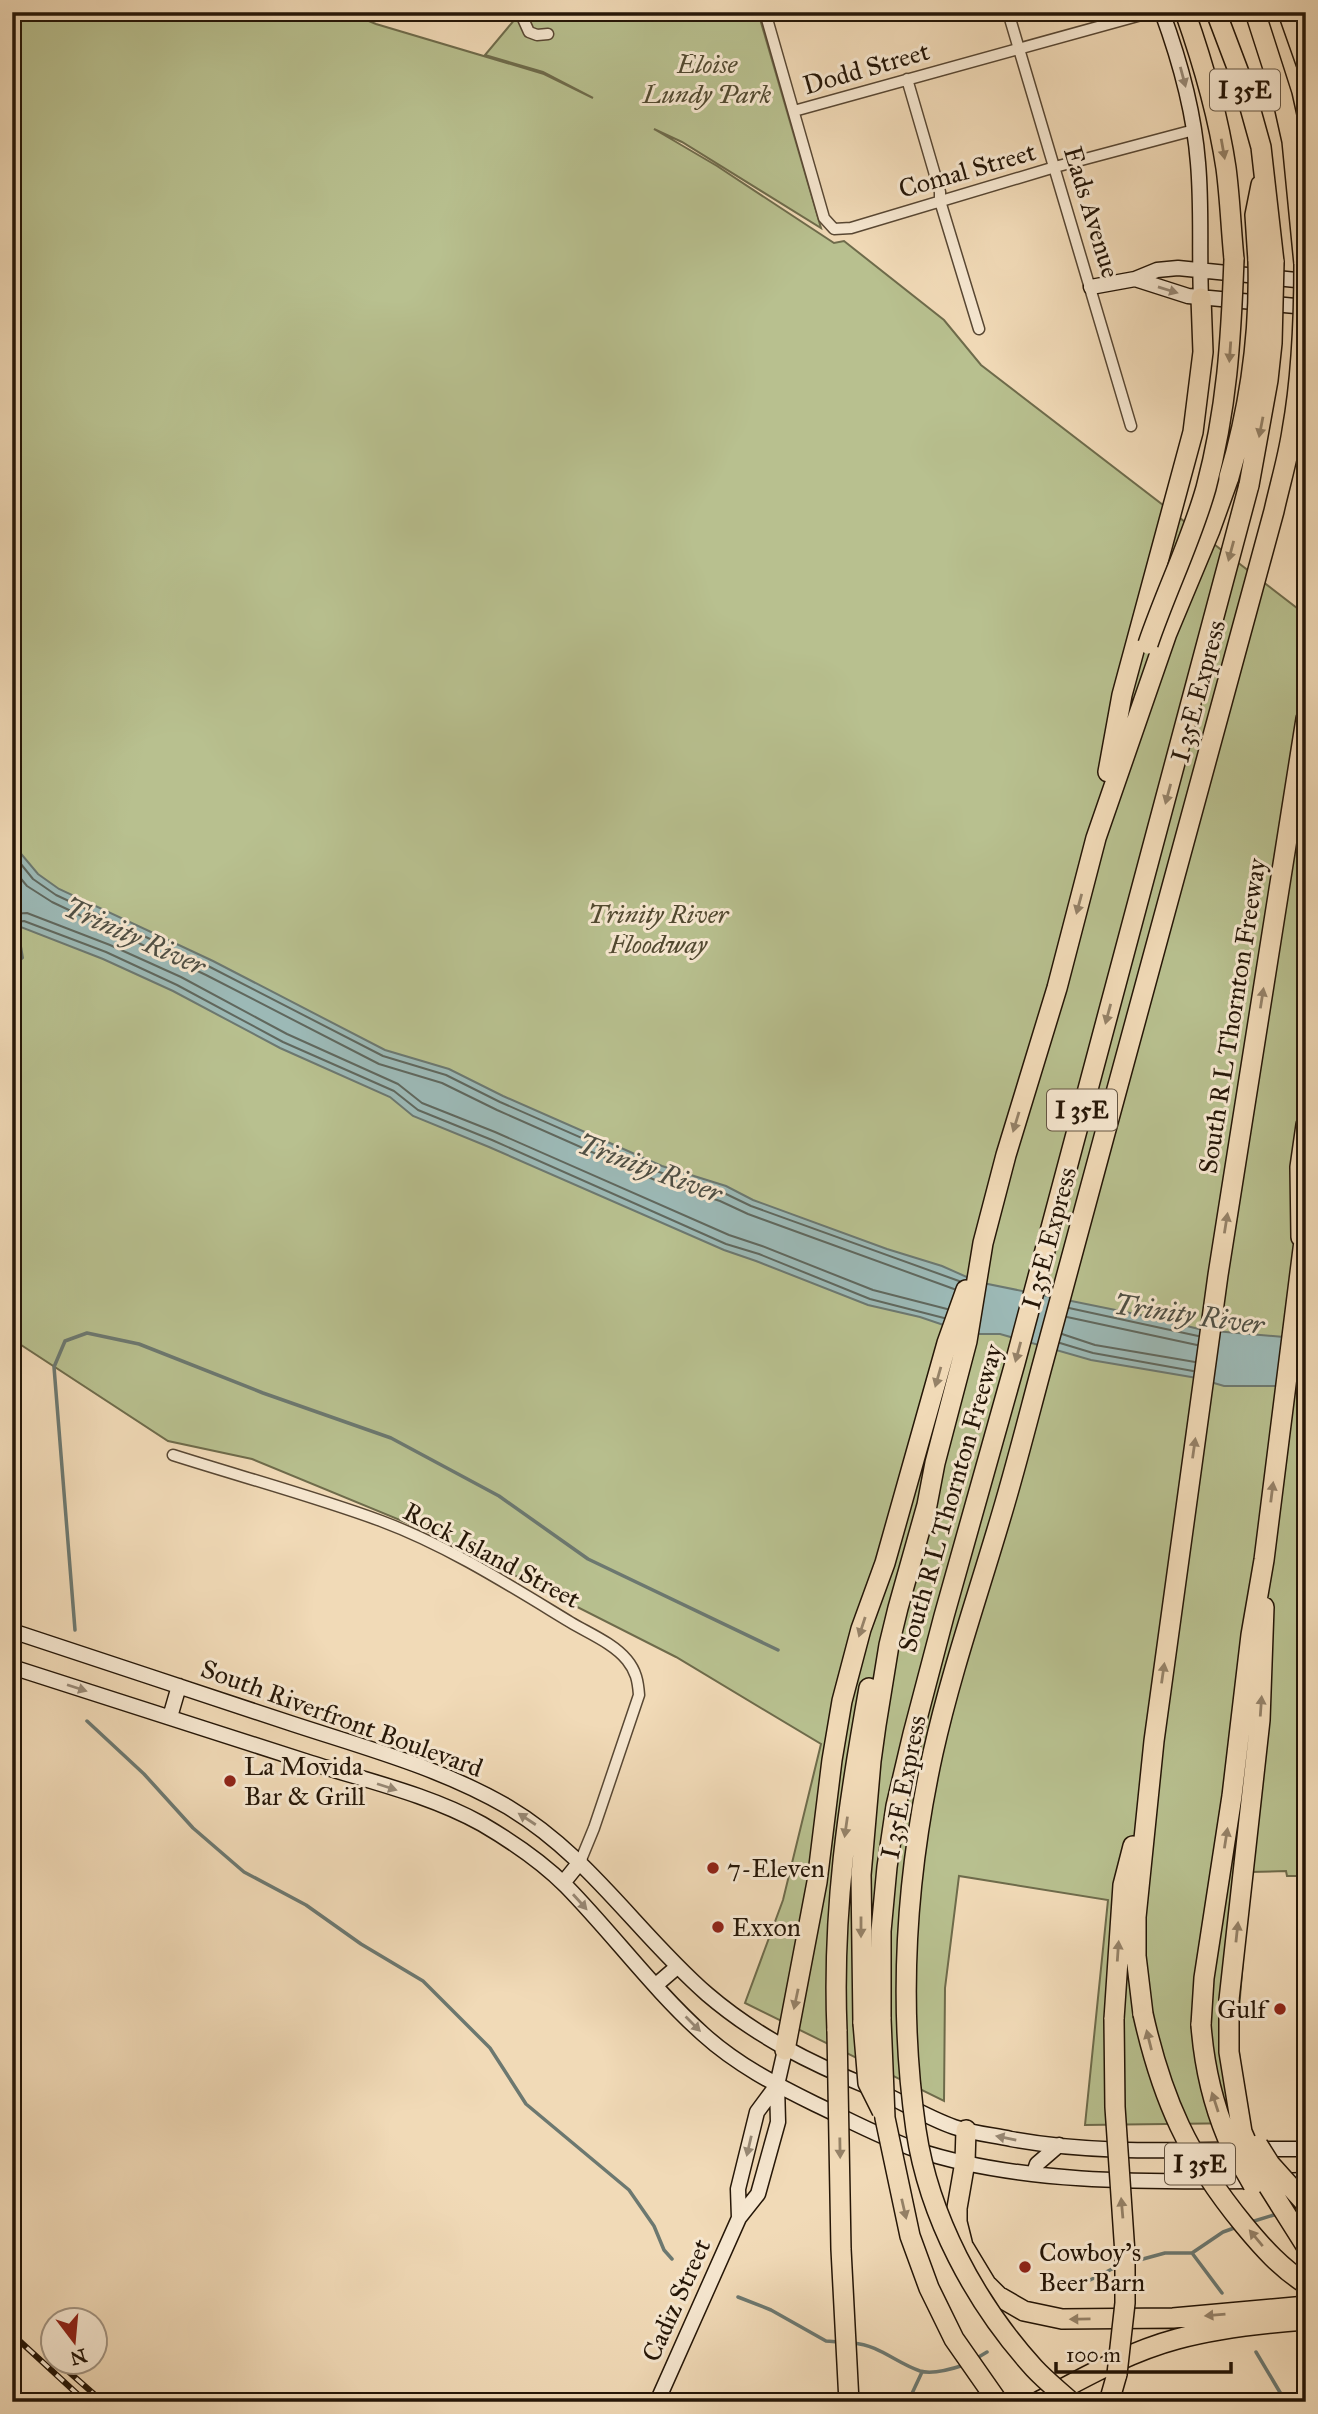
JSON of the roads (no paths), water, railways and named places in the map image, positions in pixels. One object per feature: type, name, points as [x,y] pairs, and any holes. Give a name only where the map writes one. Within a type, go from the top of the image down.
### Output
[{"type":"highway","points":[[1112,751],[1126,717],[1158,616],[1206,488],[1228,379],[1234,259],[1226,170],[1217,118],[1202,61],[1185,12]]},
{"type":"highway","name":"I 35E","points":[[1216,12],[1244,86],[1261,147],[1264,171],[1255,215],[1266,262]]},
{"type":"highway","name":"I 35E Express","points":[[1071,2402],[1035,2370],[998,2323],[972,2283],[948,2236],[929,2189],[917,2136],[906,2019],[906,1978],[914,1864],[934,1750],[1007,1499],[1274,511],[1292,433],[1300,373],[1305,272],[1292,141],[1279,85],[1255,12]]},
{"type":"highway","name":"I 35E","points":[[1289,12],[1306,63]]},
{"type":"highway","points":[[1096,838],[1167,633],[1210,530],[1236,452],[1249,400],[1266,262]]},
{"type":"highway","name":"South R L Thornton Freeway","points":[[872,2021],[887,1867],[896,1806],[913,1734],[943,1616],[1015,1363],[1249,485],[1271,355],[1266,262]]},
{"type":"highway","points":[[785,2050],[810,1923],[842,1700],[861,1629],[885,1563],[947,1343],[983,1243],[1006,1155],[1057,988],[1096,838],[1122,695],[1193,432],[1203,352],[1201,298]]},
{"type":"highway","name":"South R L Thornton Freeway","points":[[1149,1780],[1218,1275],[1306,719]]},
{"type":"highway","points":[[1301,1262],[1300,1167],[1306,1125]]},
{"type":"highway","points":[[1306,1225],[1264,1560],[1251,1635],[1232,1796],[1204,1978],[1200,2025],[1204,2059],[1228,2138],[1255,2187],[1281,2217],[1306,2238]]},
{"type":"highway","points":[[872,2021],[861,1875],[863,1760],[876,1651],[906,1541],[935,1463],[967,1341],[983,1243]]},
{"type":"highway","points":[[1264,1560],[1265,1638],[1260,1720],[1229,2000],[1229,2052],[1242,2132],[1260,2173],[1306,2246]]},
{"type":"highway","points":[[849,2402],[841,2249],[836,1934],[844,1842],[863,1760]]},
{"type":"highway","points":[[1109,2402],[1117,2374],[1125,2278],[1115,2107],[1114,2019],[1117,1960],[1123,1885],[1149,1780]]},
{"type":"highway","name":"I 35E","points":[[1149,1780],[1136,1917],[1136,1956],[1143,2014],[1158,2073],[1187,2143],[1215,2190],[1277,2264],[1306,2284]]},
{"type":"highway","points":[[1204,1978],[1227,2078],[1248,2129],[1270,2164],[1306,2204]]},
{"type":"highway","name":"I 35E","points":[[872,2021],[885,2118],[910,2236],[929,2288],[954,2339],[998,2402]]},
{"type":"highway","points":[[967,2130],[957,2208],[957,2222],[963,2246],[986,2284],[998,2296],[1024,2311],[1062,2319],[1159,2318],[1210,2316],[1306,2306]]},
{"type":"highway","points":[[1038,2402],[1094,2372],[1144,2350],[1178,2339],[1266,2323],[1306,2320]]},
{"type":"main road","points":[[1162,12],[1186,87],[1194,130],[1201,203],[1201,298]]},
{"type":"main road","points":[[1091,288],[1135,279],[1157,270],[1178,268],[1305,272]]},
{"type":"main road","points":[[1135,279],[1188,296],[1306,307]]},
{"type":"main road","name":"South Riverfront Boulevard","points":[[12,1631],[440,1774],[472,1788],[533,1823],[580,1861],[677,1967],[717,2003],[785,2050],[953,2127],[1059,2146],[1224,2151],[1306,2149]]},
{"type":"main road","name":"South Riverfront Boulevard","points":[[12,1667],[450,1808],[505,1838],[563,1884],[656,1985],[728,2055],[777,2085],[888,2139],[965,2162],[1086,2179],[1306,2180]]},
{"type":"main road","points":[[170,1717],[179,1686]]},
{"type":"main road","points":[[563,1884],[580,1861]]},
{"type":"main road","points":[[656,1985],[677,1967]]},
{"type":"main road","name":"Cadiz Street","points":[[657,2402],[739,2218],[758,2194],[778,2122],[777,2085],[785,2050]]},
{"type":"main road","name":"Cadiz Street","points":[[739,2218],[738,2189],[757,2112],[777,2085]]},
{"type":"main road","points":[[1034,2173],[1037,2164],[1059,2146]]},
{"type":"main road","points":[[1146,2180],[1237,2171],[1254,2166],[1276,2148]]},
{"type":"street","points":[[520,12],[529,32],[537,35],[548,34]]},
{"type":"street","points":[[765,12],[794,111]]},
{"type":"street","name":"Eads Avenue","points":[[1008,12],[1131,426]]},
{"type":"street","name":"Dodd Street","points":[[794,111],[1152,12]]},
{"type":"street","points":[[908,79],[940,192],[940,201],[979,329]]},
{"type":"street","name":"Comal Street","points":[[794,111],[824,218],[834,229],[851,228],[1055,167],[1194,130]]},
{"type":"street","name":"Rock Island Street","points":[[173,1455],[383,1522],[443,1549],[616,1650],[634,1671],[639,1695],[594,1828],[580,1861]]},
{"type":"water","name":"Trinity River","points":[[12,843],[38,874],[59,889],[213,961],[385,1050],[449,1069],[503,1096],[662,1166],[726,1186],[753,1200],[942,1266],[978,1282],[1203,1330],[1306,1339],[1306,1389],[1282,1386],[1224,1386],[1197,1378],[1091,1360],[1000,1334],[970,1334],[920,1317],[868,1305],[724,1250],[413,1116],[390,1097],[280,1048],[173,991],[103,959],[21,927],[19,935],[23,958],[12,968]]},
{"type":"waterway","points":[[75,1630],[54,1367],[65,1341],[87,1333],[139,1344],[263,1393],[391,1438],[499,1496],[588,1559],[778,1650]]},
{"type":"waterway","points":[[87,1721],[144,1774],[193,1828],[244,1872],[306,1905],[361,1944],[423,1981],[490,2048],[526,2104],[629,2190],[654,2226],[664,2250],[672,2259]]},
{"type":"waterway","points":[[1251,2222],[1277,2214]]},
{"type":"waterway","points":[[1222,2293],[1192,2253],[1223,2232],[1237,2227]]},
{"type":"waterway","points":[[1132,2262],[1165,2253],[1192,2253]]},
{"type":"waterway","points":[[1090,2280],[1118,2266]]},
{"type":"waterway","points":[[738,2297],[771,2310],[826,2341],[839,2342]]},
{"type":"waterway","points":[[853,2343],[871,2347],[911,2368],[925,2372],[964,2365]]},
{"type":"waterway","points":[[977,2358],[987,2352]]},
{"type":"waterway","points":[[1256,2352],[1281,2394]]},
{"type":"waterway","points":[[908,2402],[922,2372]]},
{"type":"railway","points":[[12,2334],[86,2402]]},
{"type":"railway","points":[[73,2376],[103,2402]]},
{"type":"place","name":"La Movida Bar & Grill","points":[[230,1781]]},
{"type":"place","name":"7-Eleven","points":[[713,1868]]},
{"type":"place","name":"Exxon","points":[[718,1927]]},
{"type":"place","name":"Gulf","points":[[1280,2009]]},
{"type":"place","name":"Cowboy's Beer Barn","points":[[1025,2267]]},
{"type":"park label","name":"Eloise Lundy Park","points":[[707,79]]},
{"type":"park label","name":"Trinity River Floodway","points":[[658,929]]}]
